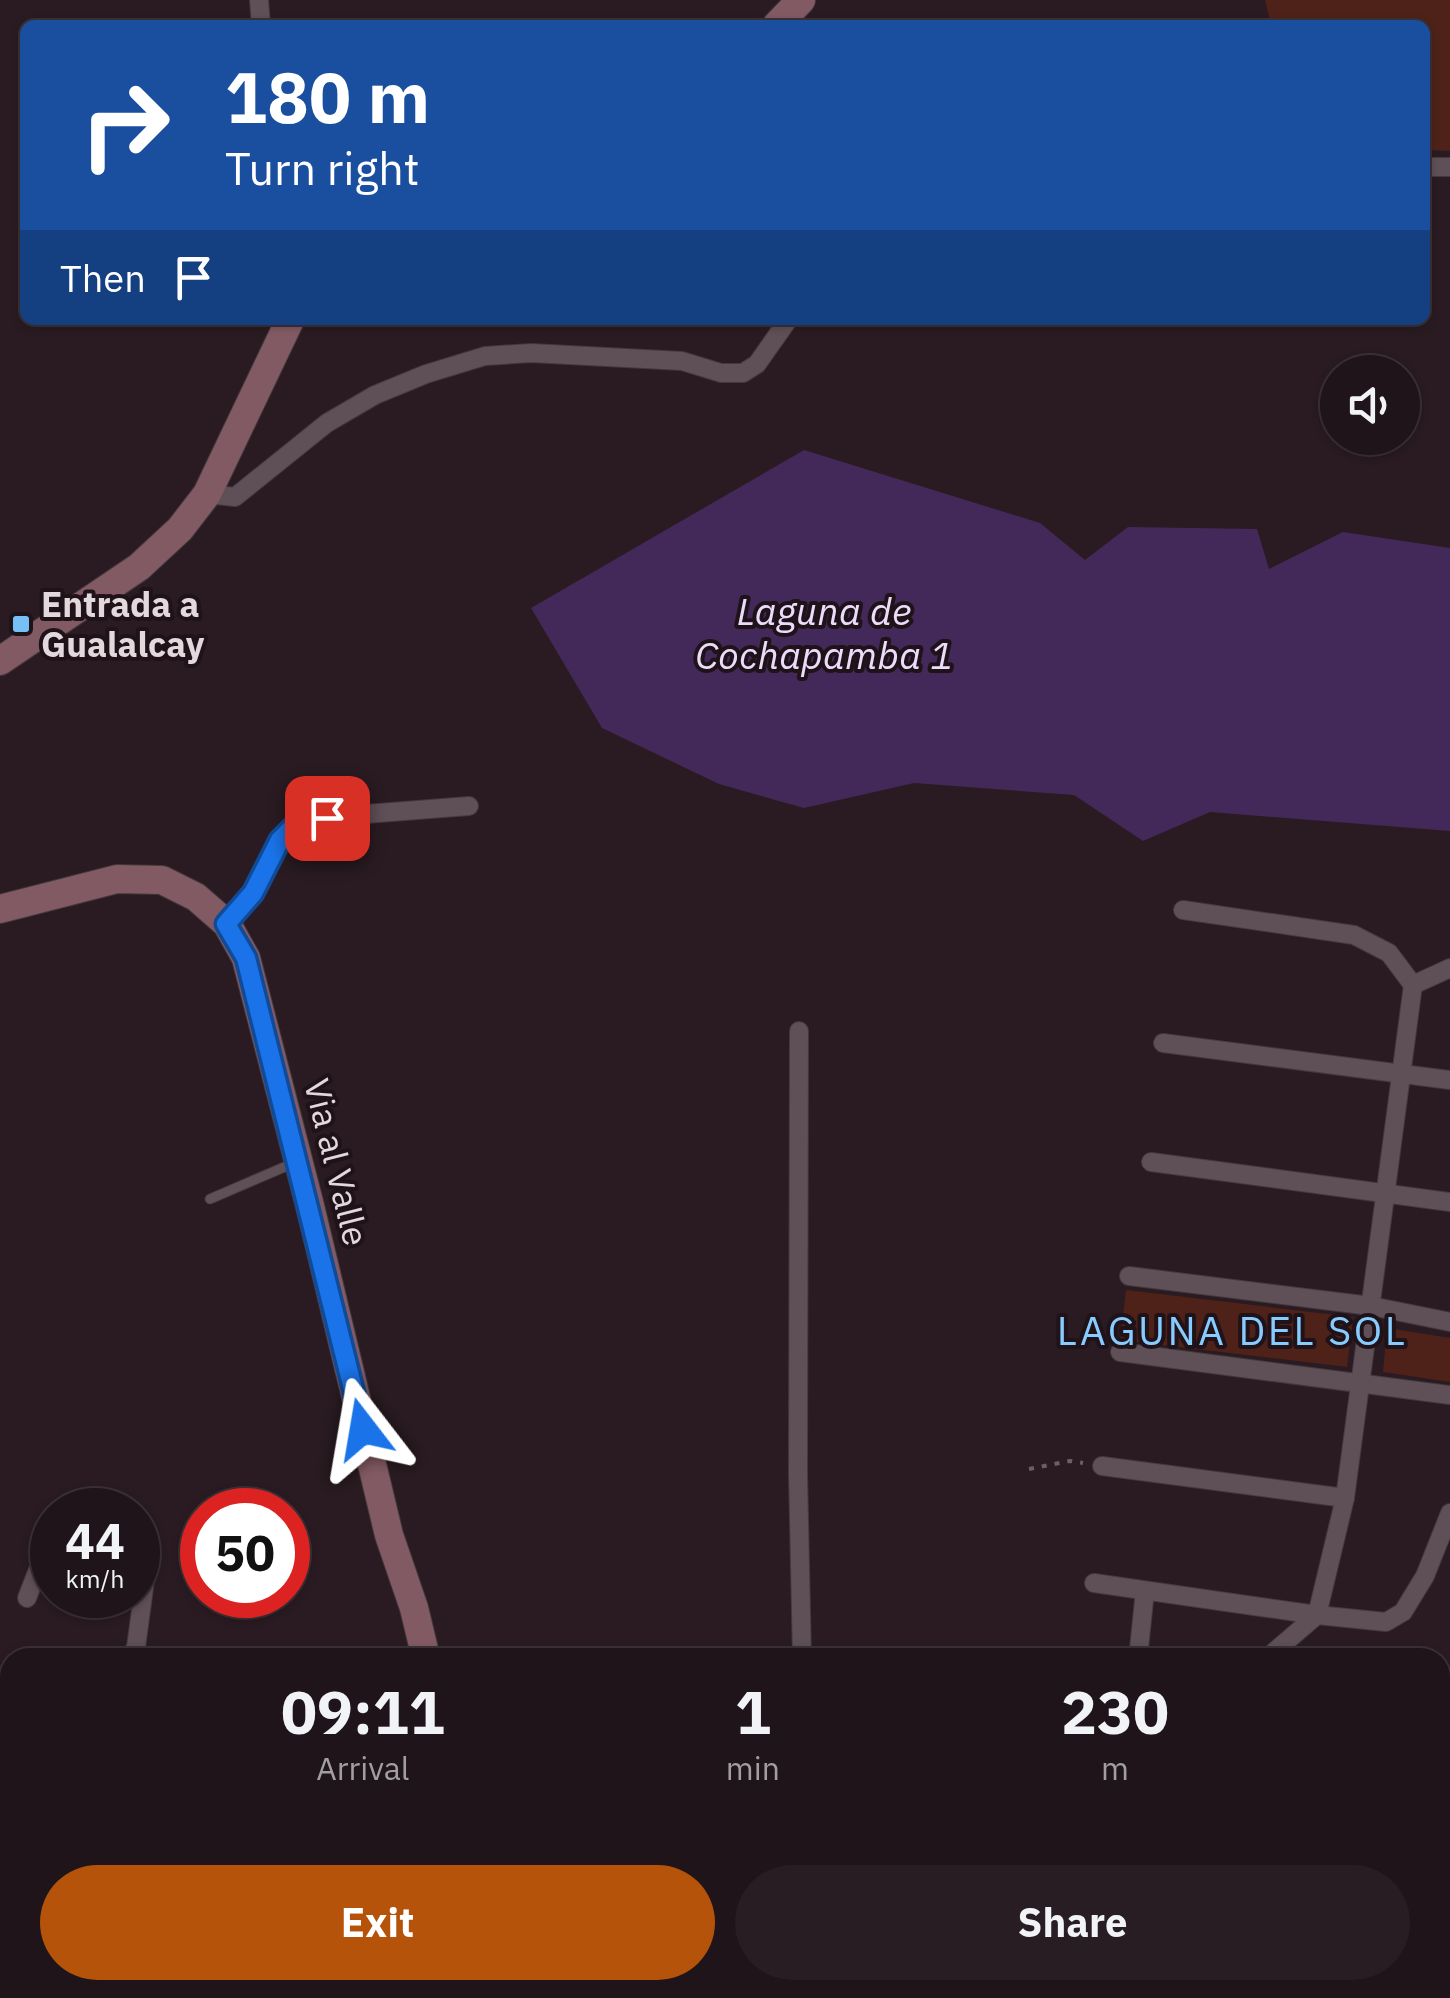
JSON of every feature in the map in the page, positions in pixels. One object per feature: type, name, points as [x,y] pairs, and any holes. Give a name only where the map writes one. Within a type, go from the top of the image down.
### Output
[{"type":"main road","points":[[783,20],[801,0]]},
{"type":"main road","points":[[0,660],[139,567],[180,529],[208,494],[288,325]]},
{"type":"main road","name":"Via al Valle","points":[[0,910],[117,880],[162,880],[196,896],[226,924],[246,958],[389,1535],[424,1648]]},
{"type":"street","points":[[208,494],[235,497],[327,423],[375,395],[485,356],[532,353],[682,361],[721,373],[743,373],[757,364],[784,325]]},
{"type":"street","points":[[226,924],[253,893],[280,840],[294,826],[327,818],[469,806]]},
{"type":"street","points":[[1183,910],[1354,935],[1389,953],[1413,985],[1345,1498],[1317,1615],[1279,1648]]},
{"type":"street","points":[[1413,985],[1450,968]]},
{"type":"street","points":[[799,1032],[798,1490],[802,1648]]},
{"type":"street","points":[[1163,1044],[1450,1080]]},
{"type":"street","points":[[1150,1162],[1450,1202]]},
{"type":"street","points":[[1129,1276],[1371,1306],[1450,1322]]},
{"type":"street","points":[[1120,1352],[1450,1395]]},
{"type":"street","points":[[1102,1466],[1345,1498]]},
{"type":"street","points":[[1094,1584],[1386,1622],[1404,1612],[1426,1576],[1450,1513]]},
{"type":"street","points":[[27,1598],[30,1590]]},
{"type":"street","points":[[1139,1648],[1145,1591]]},
{"type":"street","points":[[135,1648],[140,1618]]},
{"type":"lane","points":[[210,1199],[298,1161]]},
{"type":"path","points":[[1029,1469],[1070,1461],[1102,1466]]},
{"type":"shaded area","points":[[1265,0],[1450,0],[1450,151],[1430,150],[1430,20],[1270,20]]},
{"type":"shaded area","points":[[1126,1290],[1353,1317],[1347,1367],[1120,1340]]},
{"type":"shaded area","points":[[1387,1328],[1450,1338],[1450,1382],[1383,1372]]},
{"type":"water","name":"Laguna de Cochapamba 1","points":[[804,450],[1040,523],[1085,560],[1128,527],[1257,529],[1269,569],[1343,532],[1450,548],[1450,831],[1210,812],[1143,841],[1074,795],[914,783],[804,808],[719,784],[602,728],[531,608]]},
{"type":"place","name":"Entrada a Gualalcay","points":[[21,624]]},
{"type":"district","name":"LAGUNA DEL SOL","points":[[1232,1330]]},
{"type":"route","points":[[327,818],[294,826],[280,840],[253,893],[226,924],[246,958],[266,1030],[363,1429]]}]
